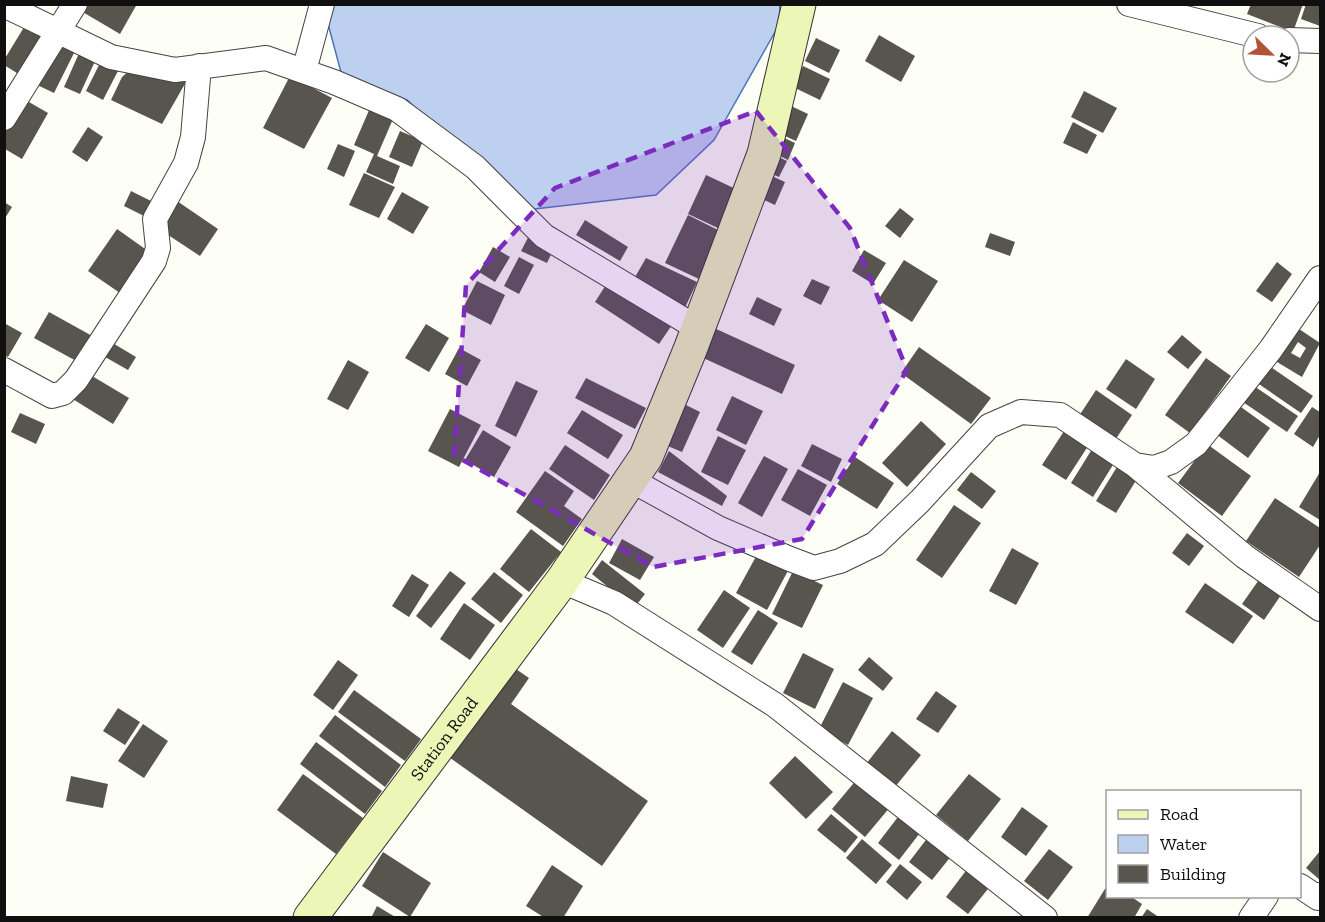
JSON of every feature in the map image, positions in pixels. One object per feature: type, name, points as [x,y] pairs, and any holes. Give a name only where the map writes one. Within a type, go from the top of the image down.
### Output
[{"type":"main road","name":"Station Road","points":[[310,918],[569,570],[646,457],[699,329],[764,154],[799,4]]},
{"type":"street","points":[[4,118],[75,4]]},
{"type":"street","points":[[304,71],[322,4]]},
{"type":"street","points":[[1129,4],[1241,32]]},
{"type":"street","points":[[4,5],[111,57],[175,70],[266,58],[397,109],[475,167],[544,236],[699,329]]},
{"type":"street","points":[[1301,40],[1320,41]]},
{"type":"street","points":[[4,370],[52,396],[63,393],[76,380],[154,261],[158,248],[154,219],[186,163],[193,138],[199,66]]},
{"type":"street","points":[[1136,465],[1154,468],[1171,462],[1196,444],[1270,349],[1320,278]]},
{"type":"street","points":[[631,480],[718,528],[814,568],[840,561],[875,544],[920,501],[989,426],[1021,412],[1060,415],[1136,465],[1186,510],[1244,556],[1320,609]]},
{"type":"street","points":[[569,570],[614,603],[775,705],[1044,918]]},
{"type":"street","points":[[1301,887],[1318,898],[1320,895]]},
{"type":"street","points":[[1251,918],[1265,898]]},
{"type":"highlighted area","points":[[756,111],[850,228],[907,370],[802,539],[653,567],[454,455],[466,285],[555,188]]},
{"type":"water","points":[[331,4],[780,5],[779,25],[714,140],[656,195],[526,210],[407,100],[342,76],[327,20]]},
{"type":"building","points":[[85,4],[137,4],[120,34],[81,11]]},
{"type":"building","points":[[1251,4],[1303,4],[1296,24],[1273,24],[1247,14]]},
{"type":"building","points":[[1306,4],[1320,4],[1320,26],[1301,19]]},
{"type":"building","points":[[26,24],[49,38],[25,78],[4,65],[4,60]]},
{"type":"building","points":[[879,35],[915,56],[901,82],[865,61]]},
{"type":"building","points":[[816,38],[840,50],[829,73],[805,61]]},
{"type":"building","points":[[55,41],[75,51],[54,93],[33,83]]},
{"type":"building","points":[[80,51],[96,59],[80,94],[64,87]]},
{"type":"building","points":[[101,61],[119,69],[103,100],[86,91]]},
{"type":"building","points":[[803,66],[830,79],[820,100],[793,87]]},
{"type":"building","points":[[131,69],[172,75],[186,82],[162,124],[111,100],[122,77]]},
{"type":"building","points":[[290,76],[332,98],[304,149],[263,128]]},
{"type":"building","points":[[1084,91],[1117,108],[1103,133],[1071,117]]},
{"type":"building","points":[[22,98],[48,113],[22,159],[5,149],[5,130]]},
{"type":"building","points":[[789,105],[808,114],[796,141],[776,132]]},
{"type":"building","points":[[370,108],[393,119],[377,156],[400,166],[393,184],[366,172],[374,154],[354,145]]},
{"type":"building","points":[[1073,122],[1097,135],[1087,154],[1063,143]]},
{"type":"building","points":[[88,127],[103,137],[87,162],[72,152]]},
{"type":"building","points":[[400,131],[423,141],[412,167],[389,157]]},
{"type":"building","points":[[776,134],[795,143],[788,160],[768,150]]},
{"type":"building","points":[[338,144],[355,151],[344,177],[327,169]]},
{"type":"building","points":[[770,153],[787,161],[779,177],[762,170]]},
{"type":"building","points":[[761,171],[785,182],[775,205],[751,194]]},
{"type":"building","points":[[364,173],[395,187],[379,218],[349,205]]},
{"type":"building","points":[[706,175],[738,190],[720,229],[688,214]]},
{"type":"building","points":[[131,191],[151,201],[144,216],[124,206]]},
{"type":"building","points":[[402,192],[429,207],[413,234],[387,219]]},
{"type":"building","points":[[177,201],[218,229],[200,256],[159,229]]},
{"type":"building","points":[[4,202],[12,207],[4,220]]},
{"type":"building","points":[[900,208],[914,219],[900,238],[885,226]]},
{"type":"building","points":[[688,215],[720,231],[699,279],[665,263]]},
{"type":"building","points":[[585,220],[628,247],[620,261],[576,235]]},
{"type":"building","points":[[117,229],[148,251],[120,293],[88,271]]},
{"type":"building","points":[[531,232],[556,244],[547,263],[521,251]]},
{"type":"building","points":[[990,233],[1015,242],[1010,256],[985,247]]},
{"type":"building","points":[[493,247],[510,257],[495,282],[479,272]]},
{"type":"building","points":[[864,250],[886,263],[873,284],[852,271]]},
{"type":"building","points":[[519,257],[534,265],[519,294],[504,286]]},
{"type":"building","points":[[646,258],[697,282],[683,312],[631,284]]},
{"type":"building","points":[[904,260],[938,281],[912,322],[878,300]]},
{"type":"building","points":[[1277,262],[1292,274],[1272,302],[1256,291]]},
{"type":"building","points":[[812,279],[830,287],[821,305],[803,296]]},
{"type":"building","points":[[609,280],[674,322],[659,344],[595,302]]},
{"type":"building","points":[[477,281],[505,295],[491,325],[462,310]]},
{"type":"building","points":[[757,297],[782,309],[774,326],[749,314]]},
{"type":"building","points":[[49,312],[94,337],[80,363],[34,338]]},
{"type":"building","points":[[4,323],[22,333],[8,357],[4,355]]},
{"type":"building","points":[[426,324],[449,338],[429,372],[405,358]]},
{"type":"building","points":[[1293,325],[1320,343],[1302,377],[1272,359]],"holes":[[[1298,342],[1306,348],[1300,358],[1291,353]]]},
{"type":"building","points":[[714,328],[795,365],[782,394],[701,357]]},
{"type":"building","points":[[1182,335],[1202,352],[1188,369],[1167,352]]},
{"type":"building","points":[[106,339],[136,357],[128,370],[98,353]]},
{"type":"building","points":[[919,347],[991,398],[971,424],[901,373]]},
{"type":"building","points":[[459,348],[481,360],[467,386],[445,374]]},
{"type":"building","points":[[1206,358],[1231,376],[1190,433],[1165,415]]},
{"type":"building","points":[[1126,359],[1155,379],[1136,409],[1106,389]]},
{"type":"building","points":[[348,360],[369,372],[348,410],[327,399]]},
{"type":"building","points":[[1265,363],[1313,396],[1301,413],[1253,380]]},
{"type":"building","points":[[87,373],[129,398],[113,424],[71,398]]},
{"type":"building","points":[[586,378],[646,408],[635,429],[575,398]]},
{"type":"building","points":[[516,381],[538,391],[516,437],[495,426]]},
{"type":"building","points":[[1248,382],[1298,416],[1287,432],[1237,398]]},
{"type":"building","points":[[1096,390],[1132,415],[1113,443],[1077,419]]},
{"type":"building","points":[[732,396],[763,411],[746,445],[716,430]]},
{"type":"building","points":[[1234,402],[1270,428],[1248,458],[1212,431]]},
{"type":"building","points":[[682,403],[700,412],[682,452],[663,444]]},
{"type":"building","points":[[1312,407],[1320,412],[1320,435],[1313,447],[1294,434]]},
{"type":"building","points":[[450,409],[481,425],[459,467],[428,451]]},
{"type":"building","points":[[582,410],[623,435],[608,459],[567,433]]},
{"type":"building","points":[[20,413],[45,424],[36,444],[11,432]]},
{"type":"building","points":[[921,421],[946,444],[907,487],[882,463]]},
{"type":"building","points":[[1068,425],[1092,440],[1066,480],[1042,465]]},
{"type":"building","points":[[483,430],[511,447],[494,477],[465,460]]},
{"type":"building","points":[[718,436],[746,450],[728,485],[701,472]]},
{"type":"building","points":[[812,444],[842,459],[831,482],[801,466]]},
{"type":"building","points":[[1207,444],[1251,476],[1222,516],[1178,483]]},
{"type":"building","points":[[565,445],[610,475],[594,500],[549,469]]},
{"type":"building","points":[[1094,446],[1116,460],[1093,497],[1071,483]]},
{"type":"building","points":[[669,451],[727,496],[722,506],[658,472]]},
{"type":"building","points":[[764,456],[788,469],[762,517],[738,503]]},
{"type":"building","points":[[855,457],[894,483],[877,509],[837,484]]},
{"type":"building","points":[[1120,462],[1140,474],[1116,513],[1096,501]]},
{"type":"building","points":[[798,469],[827,485],[810,516],[781,500]]},
{"type":"building","points":[[545,471],[574,491],[564,506],[582,519],[563,546],[516,512]]},
{"type":"building","points":[[971,472],[996,491],[982,509],[957,490]]},
{"type":"building","points":[[1320,472],[1320,520],[1299,507]]},
{"type":"building","points":[[1275,498],[1320,528],[1320,545],[1299,577],[1246,541]]},
{"type":"building","points":[[954,505],[981,523],[942,578],[916,560]]},
{"type":"building","points":[[531,529],[561,552],[529,592],[500,569]]},
{"type":"building","points":[[1187,533],[1204,546],[1189,566],[1172,553]]},
{"type":"building","points":[[622,539],[654,557],[640,580],[609,563]]},
{"type":"building","points":[[1012,548],[1039,563],[1016,605],[989,591]]},
{"type":"building","points":[[759,551],[790,567],[767,610],[736,593]]},
{"type":"building","points":[[602,560],[645,594],[634,608],[592,574]]},
{"type":"building","points":[[450,571],[466,583],[431,628],[416,616]]},
{"type":"building","points":[[793,571],[823,585],[802,628],[772,614]]},
{"type":"building","points":[[494,572],[523,595],[501,623],[471,599]]},
{"type":"building","points":[[412,574],[429,585],[409,617],[392,606]]},
{"type":"building","points":[[1263,574],[1285,589],[1264,620],[1242,604]]},
{"type":"building","points":[[1205,583],[1253,616],[1233,644],[1185,612]]},
{"type":"building","points":[[724,590],[750,608],[723,648],[697,630]]},
{"type":"building","points":[[464,603],[495,625],[470,660],[440,639]]},
{"type":"building","points":[[758,610],[778,623],[752,665],[731,652]]},
{"type":"building","points":[[803,653],[834,669],[815,709],[783,693]]},
{"type":"building","points":[[869,657],[893,678],[883,691],[858,670]]},
{"type":"building","points":[[338,660],[358,675],[333,710],[313,695]]},
{"type":"building","points":[[510,665],[529,678],[511,704],[648,801],[602,866],[446,755]]},
{"type":"building","points":[[843,682],[873,698],[848,745],[819,729]]},
{"type":"building","points":[[354,690],[421,739],[405,761],[338,712]]},
{"type":"building","points":[[936,691],[957,706],[938,733],[916,719]]},
{"type":"building","points":[[118,708],[140,722],[125,745],[103,731]]},
{"type":"building","points":[[335,715],[401,765],[385,787],[319,736]]},
{"type":"building","points":[[143,724],[168,741],[144,778],[118,761]]},
{"type":"building","points":[[892,731],[921,755],[895,787],[866,764]]},
{"type":"building","points":[[316,742],[382,791],[365,814],[300,764]]},
{"type":"building","points":[[795,756],[833,792],[806,819],[769,783]]},
{"type":"building","points":[[303,774],[363,818],[336,854],[277,810]]},
{"type":"building","points":[[969,774],[1001,799],[968,841],[936,815]]},
{"type":"building","points":[[71,776],[108,784],[103,808],[66,801]]},
{"type":"building","points":[[858,778],[891,806],[865,837],[832,809]]},
{"type":"building","points":[[1022,807],[1048,826],[1026,856],[1001,837]]},
{"type":"building","points":[[901,813],[923,829],[899,860],[878,843]]},
{"type":"building","points":[[831,814],[858,837],[845,853],[817,830]]},
{"type":"building","points":[[929,836],[952,855],[932,880],[909,862]]},
{"type":"building","points":[[862,839],[892,865],[876,884],[846,858]]},
{"type":"building","points":[[1049,849],[1073,867],[1048,900],[1024,881]]},
{"type":"building","points":[[1320,851],[1320,880],[1306,868]]},
{"type":"building","points":[[383,852],[431,883],[410,917],[362,886]]},
{"type":"building","points":[[900,864],[922,882],[907,900],[886,882]]},
{"type":"building","points":[[552,865],[583,886],[563,918],[545,918],[526,906]]},
{"type":"building","points":[[968,868],[991,885],[968,914],[946,897]]},
{"type":"building","points":[[1106,887],[1106,898],[1133,898],[1142,904],[1134,918],[1087,918]]},
{"type":"building","points":[[377,906],[397,918],[371,918]]},
{"type":"building","points":[[1147,909],[1160,918],[1141,918]]}]
